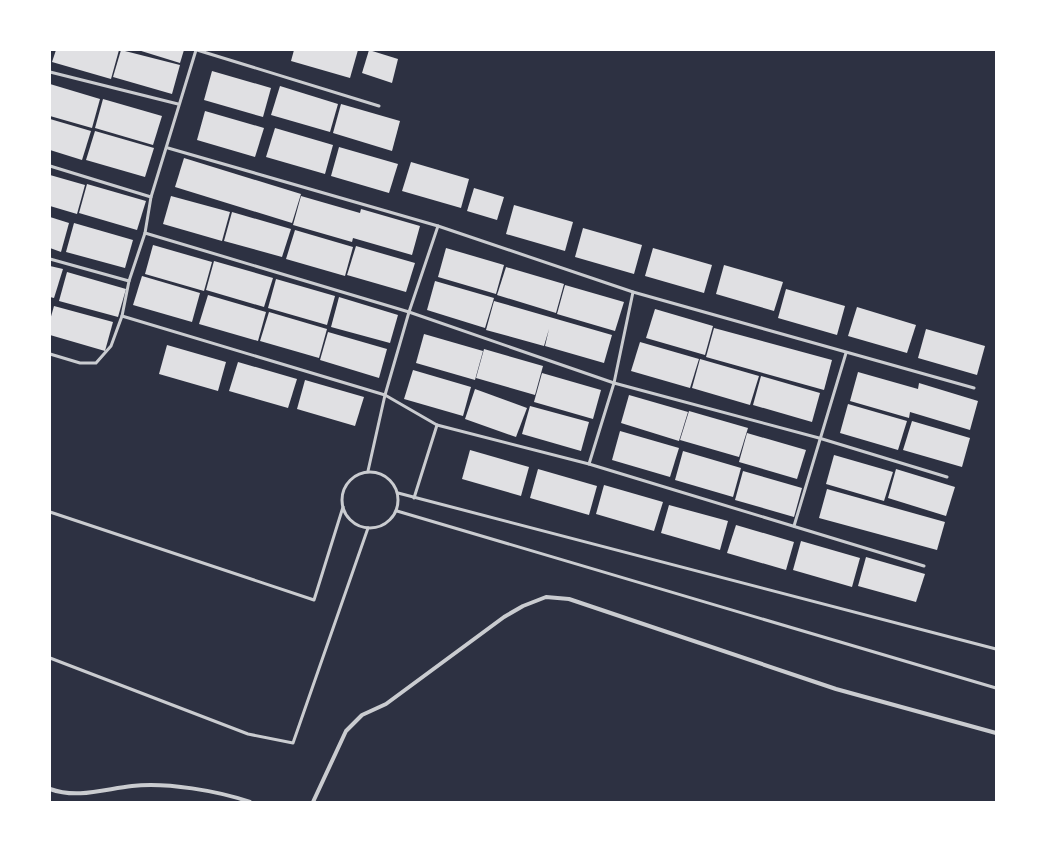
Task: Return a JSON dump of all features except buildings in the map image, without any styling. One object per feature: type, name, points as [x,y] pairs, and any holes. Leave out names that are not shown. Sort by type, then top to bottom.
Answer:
[{"type":"street","points":[[313,802],[346,731],[362,715],[386,704],[504,618],[523,606],[546,597],[569,599],[836,689],[996,733]]},
{"type":"street","points":[[50,789],[60,793],[93,793],[133,786],[169,786],[232,796],[250,802]]},
{"type":"lane","points":[[50,354],[80,362],[96,363],[111,346],[122,316],[129,281],[145,233],[152,197],[168,148],[178,104],[196,50],[379,106]]},
{"type":"lane","points":[[50,72],[178,104]]},
{"type":"lane","points":[[168,148],[438,226],[633,292],[974,388]]},
{"type":"lane","points":[[50,166],[152,197]]},
{"type":"lane","points":[[368,472],[385,395],[409,312],[438,226]]},
{"type":"lane","points":[[145,233],[409,312],[614,383],[819,438],[947,477]]},
{"type":"lane","points":[[50,259],[129,281]]},
{"type":"lane","points":[[589,464],[614,383],[633,292]]},
{"type":"lane","points":[[122,316],[385,395],[437,425],[589,464],[924,566]]},
{"type":"lane","points":[[794,526],[819,438],[846,353]]},
{"type":"lane","points":[[414,498],[437,425]]},
{"type":"lane","points":[[50,512],[314,600],[343,507],[343,490],[353,477],[368,472],[387,477],[398,493],[397,511],[385,524],[368,528],[352,522],[343,507]]},
{"type":"lane","points":[[398,493],[996,650]]},
{"type":"lane","points":[[397,511],[996,688]]},
{"type":"lane","points":[[50,658],[248,734],[293,744],[368,528]]}]
